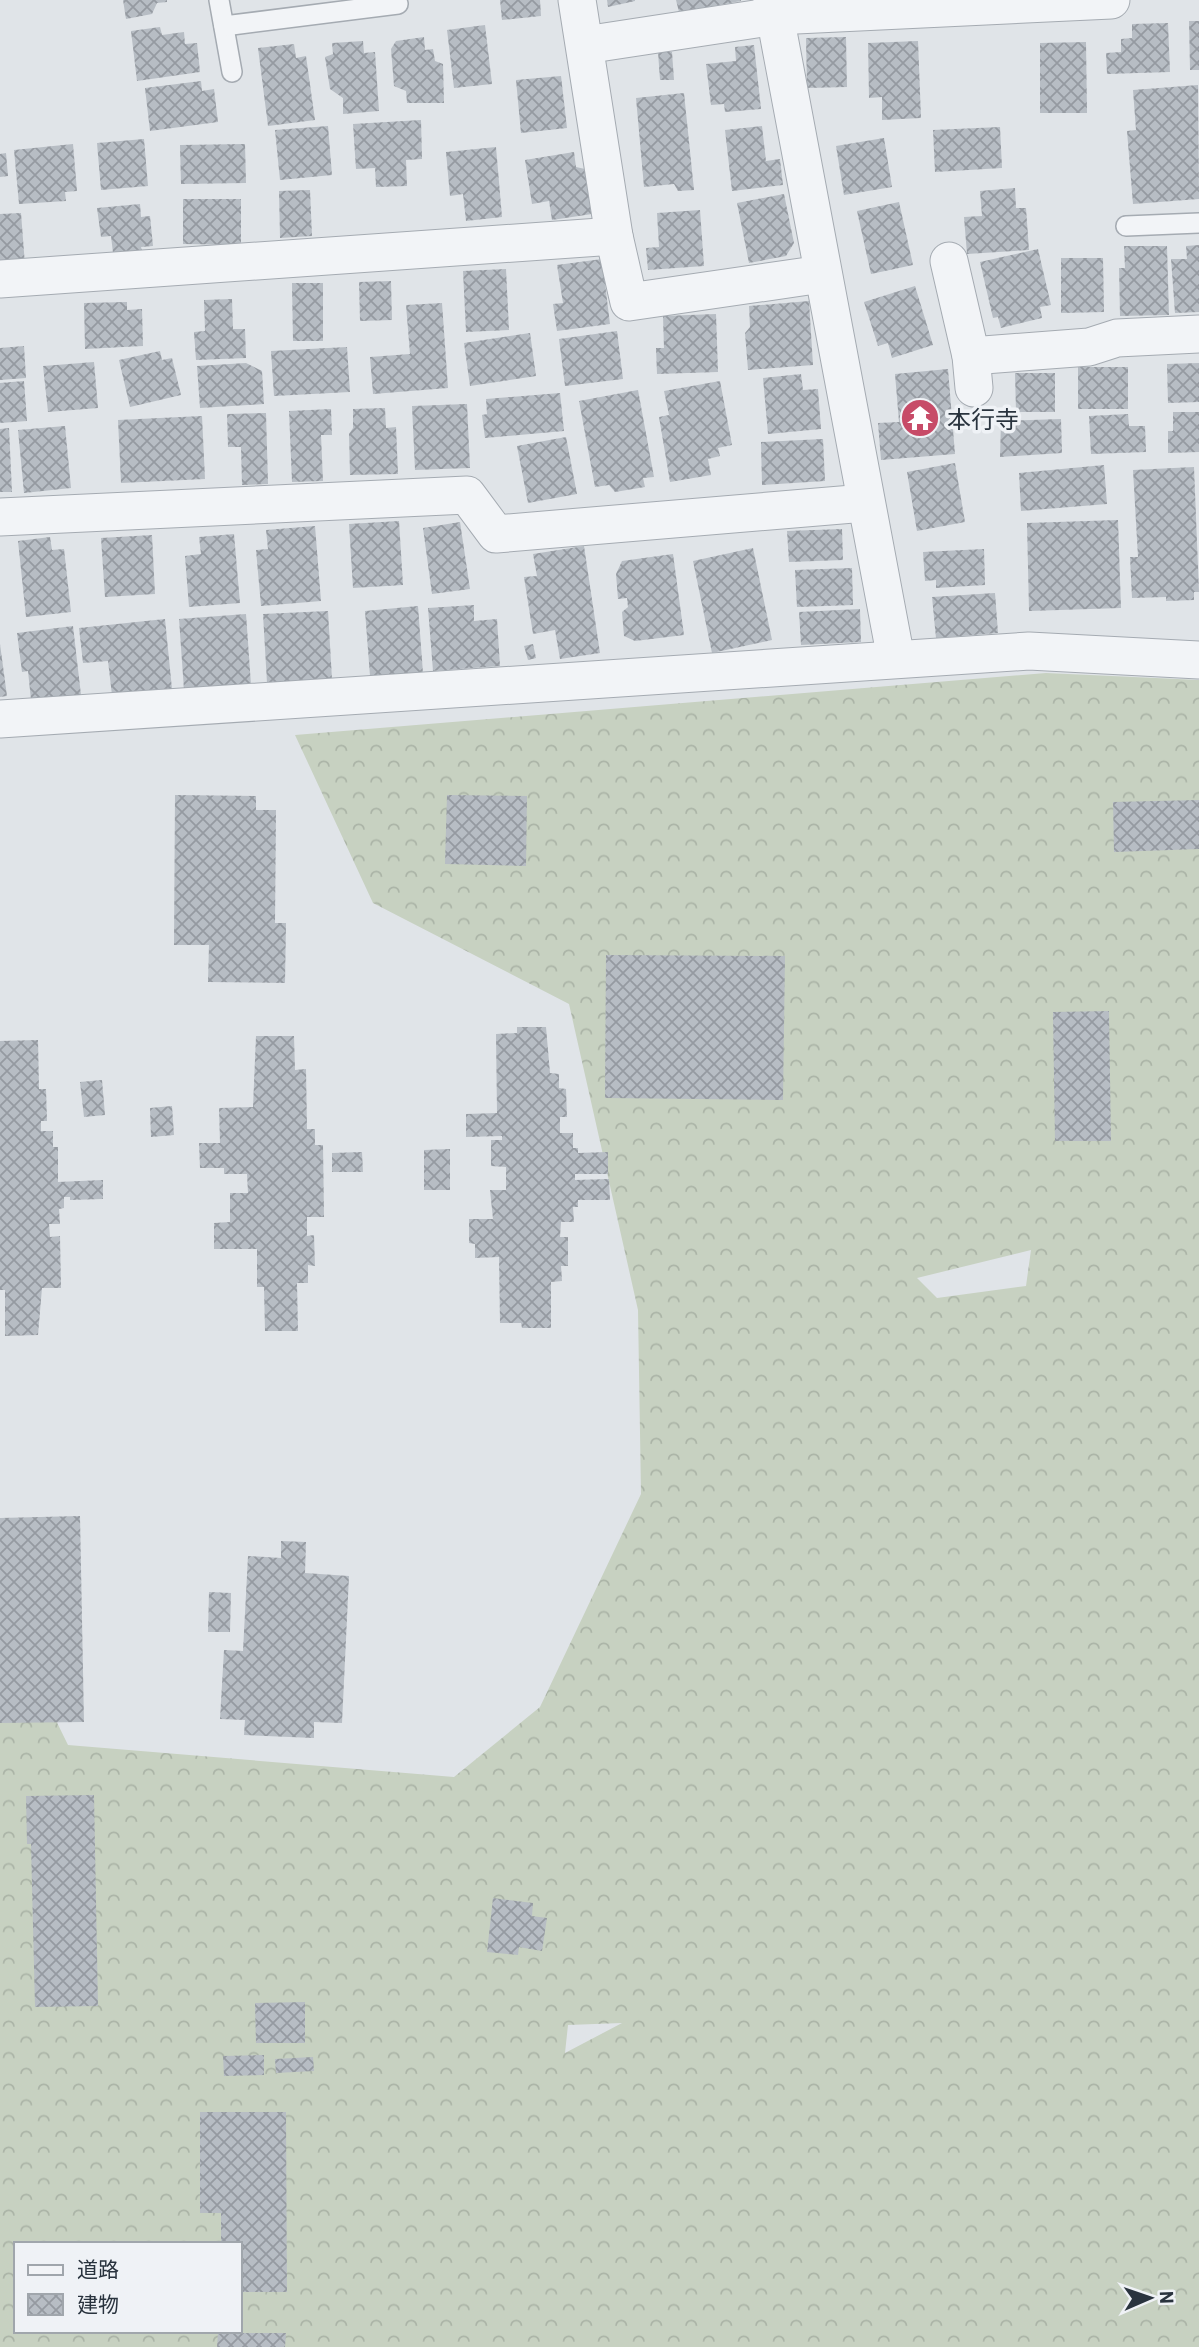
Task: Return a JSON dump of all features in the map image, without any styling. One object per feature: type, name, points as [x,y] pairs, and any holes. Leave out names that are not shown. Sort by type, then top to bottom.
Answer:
[{"type":"street","points":[[577,0],[614,236],[629,302],[822,274]]},
{"type":"street","points":[[585,45],[774,8],[1111,0]]},
{"type":"street","points":[[774,8],[895,659]]},
{"type":"street","points":[[0,279],[614,236]]},
{"type":"street","points":[[949,261],[972,372],[1088,347],[1117,338],[1199,334]]},
{"type":"street","points":[[0,517],[467,495],[496,534],[865,503]]},
{"type":"street","points":[[0,719],[1029,651],[1199,660]]},
{"type":"lane","points":[[219,0],[232,72]]},
{"type":"lane","points":[[223,26],[398,4]]},
{"type":"lane","points":[[1126,226],[1199,223]]},
{"type":"green space","points":[[1046,673],[1199,680],[1199,2347],[0,2347],[0,1597],[15,1637],[68,1745],[454,1777],[540,1707],[641,1494],[638,1310],[569,1004],[373,903],[295,735]],"holes":[[[1031,1250],[1026,1286],[937,1298],[917,1278]],[[622,2023],[565,2053],[568,2025]]]},
{"type":"building","points":[[123,0],[167,2],[157,3],[152,14],[126,19]]},
{"type":"building","points":[[500,0],[540,0],[541,16],[502,20]]},
{"type":"building","points":[[607,0],[635,0],[635,1],[608,7]]},
{"type":"building","points":[[676,0],[741,0],[741,1],[679,12]]},
{"type":"building","points":[[1189,21],[1199,21],[1199,70],[1190,70]]},
{"type":"building","points":[[1168,23],[1170,72],[1107,74],[1106,53],[1121,52],[1121,39],[1132,38],[1132,24]]},
{"type":"building","points":[[485,25],[492,84],[454,88],[447,30]]},
{"type":"building","points":[[160,27],[162,35],[184,32],[185,44],[197,43],[200,72],[137,81],[131,31]]},
{"type":"building","points":[[424,37],[425,50],[433,49],[435,61],[443,64],[444,103],[407,103],[406,91],[394,86],[391,49],[396,41]]},
{"type":"building","points":[[846,37],[847,87],[807,88],[806,38]]},
{"type":"building","points":[[363,41],[364,53],[375,52],[379,111],[343,114],[343,98],[330,89],[325,57],[333,54],[332,43]]},
{"type":"building","points":[[918,41],[921,118],[882,120],[882,97],[869,98],[868,43]]},
{"type":"building","points":[[1086,42],[1087,113],[1040,113],[1040,43]]},
{"type":"building","points":[[294,44],[296,58],[306,56],[315,120],[268,126],[258,48]]},
{"type":"building","points":[[754,45],[761,109],[725,112],[724,104],[711,105],[706,64],[736,61],[735,47]]},
{"type":"building","points":[[658,52],[672,52],[674,80],[660,80]]},
{"type":"building","points":[[561,76],[567,128],[521,133],[516,80]]},
{"type":"building","points":[[201,81],[202,91],[214,89],[218,122],[150,131],[145,88]]},
{"type":"building","points":[[1198,85],[1199,199],[1133,204],[1127,131],[1136,130],[1133,90]]},
{"type":"building","points":[[684,93],[694,190],[678,191],[674,184],[644,187],[636,98]]},
{"type":"building","points":[[421,120],[422,159],[406,160],[407,186],[376,187],[375,168],[356,169],[353,124]]},
{"type":"building","points":[[328,126],[332,175],[280,180],[275,130]]},
{"type":"building","points":[[762,126],[766,161],[780,159],[783,185],[732,191],[725,130]]},
{"type":"building","points":[[1000,127],[1002,168],[935,172],[933,130]]},
{"type":"building","points":[[884,138],[892,187],[844,195],[836,146]]},
{"type":"building","points":[[144,139],[148,186],[101,190],[97,143]]},
{"type":"building","points":[[73,144],[77,191],[65,192],[66,201],[19,204],[14,150]]},
{"type":"building","points":[[245,144],[246,183],[181,184],[180,145]]},
{"type":"building","points":[[496,147],[502,217],[466,221],[463,194],[450,196],[446,152]]},
{"type":"building","points":[[574,152],[576,167],[585,169],[592,214],[552,220],[549,201],[532,204],[525,160]]},
{"type":"building","points":[[6,153],[8,176],[0,177],[0,154]]},
{"type":"building","points":[[1015,188],[1016,208],[1026,208],[1029,250],[967,254],[964,217],[982,216],[980,191]]},
{"type":"building","points":[[310,190],[312,236],[280,238],[279,191]]},
{"type":"building","points":[[784,194],[794,243],[786,256],[749,263],[737,203]]},
{"type":"building","points":[[183,199],[241,199],[241,245],[183,244]]},
{"type":"building","points":[[899,202],[913,265],[871,274],[857,211]]},
{"type":"building","points":[[140,204],[141,217],[150,216],[153,246],[141,247],[143,254],[113,253],[111,236],[101,237],[97,208]]},
{"type":"building","points":[[700,210],[704,266],[648,270],[646,248],[659,247],[657,213]]},
{"type":"building","points":[[21,213],[25,265],[0,267],[0,214]]},
{"type":"building","points":[[1199,245],[1199,312],[1175,313],[1171,259],[1187,259],[1186,246]]},
{"type":"building","points":[[1124,246],[1167,246],[1169,315],[1120,316],[1119,268],[1125,268]]},
{"type":"building","points":[[1038,249],[1051,305],[1040,307],[1042,318],[1001,328],[998,317],[993,318],[980,262]]},
{"type":"building","points":[[1061,258],[1103,258],[1104,312],[1061,313]]},
{"type":"building","points":[[602,259],[610,324],[557,331],[553,304],[563,303],[557,265]]},
{"type":"building","points":[[506,269],[509,330],[466,332],[463,271]]},
{"type":"building","points":[[391,281],[392,320],[360,321],[359,282]]},
{"type":"building","points":[[292,283],[323,283],[323,341],[293,341]]},
{"type":"building","points":[[915,286],[933,345],[892,358],[888,343],[878,346],[864,302]]},
{"type":"building","points":[[232,299],[233,329],[245,329],[246,358],[196,360],[194,332],[205,331],[204,300]]},
{"type":"building","points":[[809,301],[813,365],[748,370],[745,333],[750,327],[749,306]]},
{"type":"building","points":[[127,302],[127,310],[142,309],[143,346],[85,349],[84,303]]},
{"type":"building","points":[[442,303],[448,388],[373,394],[370,357],[410,354],[406,305]]},
{"type":"building","points":[[716,314],[718,372],[657,374],[656,348],[664,348],[663,316]]},
{"type":"building","points":[[617,331],[623,379],[565,386],[559,339]]},
{"type":"building","points":[[530,333],[536,376],[470,386],[464,343]]},
{"type":"building","points":[[24,346],[26,378],[0,380],[0,348]]},
{"type":"building","points":[[347,347],[350,392],[274,396],[271,351]]},
{"type":"building","points":[[160,351],[162,360],[172,358],[181,395],[130,407],[119,360]]},
{"type":"building","points":[[94,362],[98,408],[48,412],[43,366]]},
{"type":"building","points":[[246,363],[262,371],[264,404],[200,408],[197,366]]},
{"type":"building","points":[[1199,363],[1199,402],[1168,403],[1167,364]]},
{"type":"building","points":[[1078,367],[1128,367],[1128,409],[1078,409]]},
{"type":"building","points":[[948,369],[955,454],[881,460],[878,423],[899,422],[895,374]]},
{"type":"building","points":[[1015,373],[1055,373],[1055,412],[1016,412]]},
{"type":"building","points":[[801,374],[803,390],[818,389],[821,429],[768,434],[763,378]]},
{"type":"building","points":[[24,381],[27,421],[0,423],[0,383]]},
{"type":"building","points":[[720,381],[732,445],[718,448],[720,456],[708,459],[711,475],[670,482],[659,417],[669,415],[664,391]]},
{"type":"building","points":[[638,390],[654,477],[643,478],[645,487],[615,492],[609,485],[595,487],[579,401]]},
{"type":"building","points":[[560,393],[564,431],[485,438],[482,415],[487,414],[486,399]]},
{"type":"building","points":[[467,404],[470,468],[415,470],[412,406]]},
{"type":"building","points":[[385,408],[386,428],[396,427],[398,474],[350,475],[349,434],[353,428],[353,409]]},
{"type":"building","points":[[331,409],[332,435],[321,435],[323,481],[292,482],[289,411]]},
{"type":"building","points":[[1173,412],[1199,412],[1199,452],[1168,453],[1168,431],[1173,431]]},
{"type":"building","points":[[266,413],[268,484],[242,485],[241,447],[228,447],[227,414]]},
{"type":"building","points":[[1128,414],[1129,426],[1145,426],[1146,452],[1091,454],[1089,416]]},
{"type":"building","points":[[202,416],[205,479],[121,483],[118,420]]},
{"type":"building","points":[[1061,419],[1062,453],[1000,457],[1001,421]]},
{"type":"building","points":[[65,426],[71,488],[24,493],[18,430]]},
{"type":"building","points":[[9,428],[12,492],[0,492],[0,429]]},
{"type":"building","points":[[566,437],[577,494],[528,503],[517,446]]},
{"type":"building","points":[[823,439],[825,481],[762,485],[761,442]]},
{"type":"building","points":[[955,463],[965,522],[917,531],[907,472]]},
{"type":"building","points":[[1104,465],[1107,504],[1021,511],[1019,473]]},
{"type":"building","points":[[1194,467],[1199,592],[1194,592],[1194,600],[1132,598],[1130,557],[1138,557],[1133,470]]},
{"type":"building","points":[[1118,520],[1121,608],[1029,611],[1027,523]]},
{"type":"building","points":[[399,521],[403,585],[353,588],[349,524]]},
{"type":"building","points":[[460,522],[470,589],[432,594],[423,528]]},
{"type":"building","points":[[315,526],[321,601],[261,606],[256,550],[268,549],[266,530]]},
{"type":"building","points":[[842,529],[843,560],[789,562],[787,531]]},
{"type":"building","points":[[234,534],[240,603],[189,607],[185,556],[201,554],[199,537]]},
{"type":"building","points":[[152,535],[155,594],[105,597],[101,538]]},
{"type":"building","points":[[50,537],[52,550],[64,549],[71,612],[26,617],[18,541]]},
{"type":"building","points":[[584,546],[600,653],[560,659],[555,630],[533,634],[524,577],[537,576],[533,554]]},
{"type":"building","points":[[753,548],[772,640],[712,653],[693,561]]},
{"type":"building","points":[[984,549],[985,585],[936,588],[936,580],[925,581],[923,552]]},
{"type":"building","points":[[673,554],[684,635],[635,641],[624,636],[622,612],[628,607],[627,598],[618,599],[616,574],[622,561]]},
{"type":"building","points":[[852,568],[853,605],[797,607],[795,570]]},
{"type":"building","points":[[995,593],[998,633],[936,638],[932,597]]},
{"type":"building","points":[[474,605],[474,621],[497,619],[500,666],[433,671],[428,608]]},
{"type":"building","points":[[418,606],[423,673],[370,676],[365,611]]},
{"type":"building","points":[[860,609],[861,642],[801,645],[799,612]]},
{"type":"building","points":[[328,611],[332,679],[267,683],[263,614]]},
{"type":"building","points":[[246,614],[251,685],[184,690],[179,619]]},
{"type":"building","points":[[165,619],[172,689],[112,695],[108,661],[83,663],[79,628]]},
{"type":"building","points":[[73,626],[81,695],[31,700],[28,671],[22,672],[17,633]]},
{"type":"building","points":[[0,644],[7,696],[0,697]]},
{"type":"building","points":[[533,644],[536,658],[528,660],[524,646]]},
{"type":"building","points":[[175,795],[256,796],[256,810],[276,810],[275,923],[286,923],[285,983],[208,982],[209,945],[174,945]]},
{"type":"building","points":[[447,795],[527,796],[526,866],[445,864]]},
{"type":"building","points":[[1199,800],[1199,849],[1114,852],[1113,802]]},
{"type":"building","points":[[606,955],[785,956],[783,1100],[605,1098]]},
{"type":"building","points":[[1109,1011],[1111,1141],[1055,1141],[1053,1012]]},
{"type":"building","points":[[517,1027],[546,1027],[550,1073],[559,1074],[559,1088],[566,1089],[567,1117],[560,1117],[560,1133],[573,1133],[573,1148],[578,1148],[578,1153],[608,1152],[608,1174],[575,1174],[575,1180],[609,1179],[610,1200],[578,1200],[578,1207],[573,1207],[574,1222],[561,1222],[560,1237],[568,1237],[568,1266],[561,1266],[562,1281],[551,1282],[551,1328],[522,1328],[521,1323],[500,1323],[499,1257],[475,1258],[475,1244],[469,1243],[469,1219],[493,1219],[490,1190],[506,1190],[506,1167],[491,1166],[491,1140],[502,1140],[502,1136],[466,1137],[466,1114],[497,1113],[496,1034],[517,1033]]},
{"type":"building","points":[[256,1036],[294,1036],[295,1070],[306,1069],[307,1129],[315,1129],[315,1145],[323,1145],[324,1217],[307,1217],[307,1236],[314,1235],[315,1266],[308,1265],[308,1283],[297,1283],[298,1331],[265,1331],[264,1287],[257,1287],[257,1249],[214,1249],[214,1223],[230,1222],[230,1193],[248,1193],[247,1174],[224,1174],[224,1168],[200,1168],[199,1143],[220,1143],[219,1108],[253,1107]]},
{"type":"building","points":[[38,1040],[39,1089],[46,1089],[47,1121],[41,1121],[41,1131],[53,1131],[53,1147],[58,1147],[58,1182],[103,1180],[103,1199],[70,1200],[70,1197],[64,1197],[64,1208],[59,1209],[60,1224],[49,1224],[50,1237],[60,1236],[61,1288],[42,1288],[38,1335],[5,1336],[5,1290],[0,1290],[0,1041]]},
{"type":"building","points":[[102,1080],[105,1115],[84,1117],[80,1082]]},
{"type":"building","points":[[172,1106],[174,1135],[151,1137],[150,1108]]},
{"type":"building","points":[[450,1149],[450,1190],[424,1190],[424,1150]]},
{"type":"building","points":[[362,1152],[363,1172],[332,1172],[332,1153]]},
{"type":"building","points":[[80,1516],[84,1722],[0,1723],[0,1518]]},
{"type":"building","points":[[281,1541],[306,1542],[305,1573],[349,1576],[342,1723],[314,1722],[314,1738],[244,1735],[245,1720],[220,1719],[224,1650],[243,1651],[248,1556],[281,1558]]},
{"type":"building","points":[[209,1592],[231,1593],[230,1632],[208,1632]]},
{"type":"building","points":[[94,1795],[98,2006],[35,2007],[31,1844],[27,1844],[26,1796]]},
{"type":"building","points":[[493,1898],[533,1903],[532,1916],[547,1918],[542,1951],[519,1947],[518,1955],[487,1952]]},
{"type":"building","points":[[305,2002],[305,2043],[256,2043],[255,2003]]},
{"type":"building","points":[[264,2055],[264,2075],[224,2076],[223,2056]]},
{"type":"building","points":[[313,2057],[314,2071],[276,2073],[275,2059]]},
{"type":"building","points":[[200,2112],[286,2112],[287,2292],[242,2292],[242,2242],[221,2242],[221,2213],[200,2213]]},
{"type":"building","points":[[218,2333],[286,2333],[285,2347],[217,2347]]},
{"type":"place","name":"本行寺","points":[[920,418]]}]
